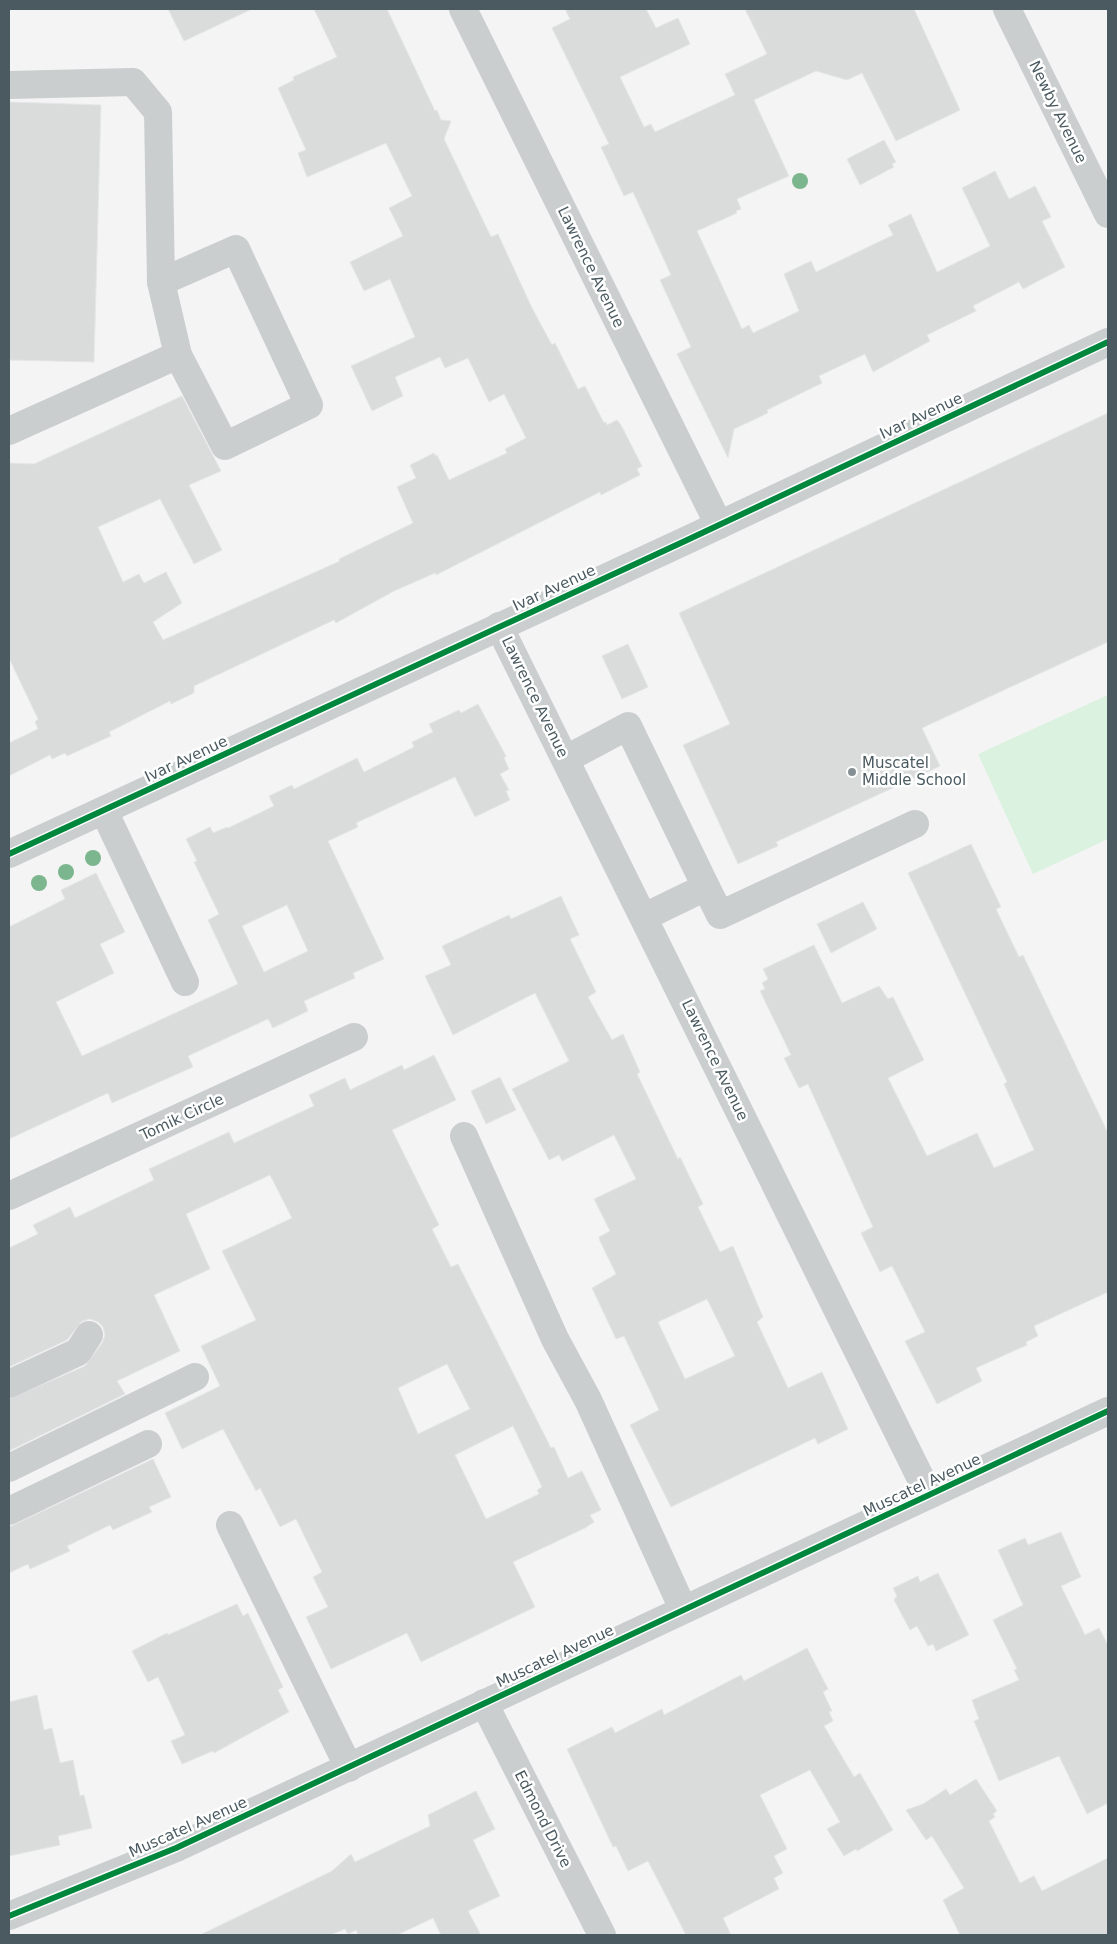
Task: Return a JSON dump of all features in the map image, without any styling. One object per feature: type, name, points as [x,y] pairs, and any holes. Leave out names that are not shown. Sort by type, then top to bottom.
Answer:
[{"type":"street","name":"Lawrence Avenue","points":[[462,9],[719,525]]},
{"type":"street","name":"Newby Avenue","points":[[1007,9],[1108,214]]},
{"type":"street","points":[[9,85],[133,82],[158,112],[161,282],[178,355],[225,446],[309,405],[236,249],[161,282]]},
{"type":"street","name":"Ivar Avenue","points":[[9,854],[719,525],[1108,342]]},
{"type":"street","points":[[9,431],[178,355]]},
{"type":"street","name":"Lawrence Avenue","points":[[499,626],[929,1494]]},
{"type":"street","points":[[566,759],[628,726],[720,915],[915,824]]},
{"type":"street","points":[[104,811],[185,982]]},
{"type":"street","points":[[644,917],[706,887]]},
{"type":"street","name":"Tomik Circle","points":[[9,1196],[354,1038]]},
{"type":"street","points":[[464,1136],[555,1339],[588,1400],[683,1609]]},
{"type":"street","points":[[9,1384],[78,1352],[89,1335]]},
{"type":"street","points":[[9,1468],[196,1377]]},
{"type":"street","name":"Muscatel Avenue","points":[[9,1916],[176,1848],[683,1609],[1108,1412]]},
{"type":"street","points":[[9,1510],[148,1444]]},
{"type":"street","points":[[230,1525],[349,1768]]},
{"type":"street","name":"Edmond Drive","points":[[484,1703],[602,1935]]},
{"type":"green space","points":[[1108,695],[1108,839],[1033,874],[978,754]]},
{"type":"building","points":[[168,9],[252,9],[184,41]]},
{"type":"building","points":[[314,9],[387,9],[435,111],[437,110],[441,120],[451,121],[444,139],[491,237],[498,234],[532,308],[552,345],[555,343],[578,389],[585,386],[604,423],[606,422],[607,425],[617,420],[621,425],[642,466],[637,469],[640,475],[601,495],[600,492],[436,575],[435,573],[394,591],[336,623],[334,620],[194,686],[194,693],[171,704],[170,701],[109,732],[111,736],[67,756],[65,753],[52,759],[50,755],[9,776],[9,743],[38,729],[35,722],[38,719],[9,658],[9,463],[34,464],[182,396],[221,471],[189,485],[222,550],[194,564],[160,499],[98,527],[123,582],[139,574],[144,583],[166,572],[182,603],[153,622],[163,640],[340,561],[339,559],[413,523],[397,487],[416,478],[410,465],[434,453],[435,456],[437,455],[449,480],[507,453],[505,449],[526,438],[504,394],[489,402],[468,358],[445,368],[440,357],[395,377],[403,396],[372,411],[351,366],[415,337],[390,279],[364,291],[350,262],[403,236],[389,208],[412,196],[386,143],[307,177],[298,153],[306,150],[278,88],[294,80],[293,77],[337,57]]},
{"type":"building","points":[[565,9],[646,9],[656,28],[678,18],[690,44],[620,77],[644,127],[651,124],[655,132],[735,95],[725,74],[767,54],[745,9],[914,9],[960,110],[896,141],[862,73],[847,80],[816,71],[754,100],[789,176],[737,199],[741,209],[736,211],[737,213],[697,231],[742,329],[749,325],[753,333],[799,311],[784,274],[811,261],[816,272],[893,235],[888,225],[911,214],[937,272],[990,246],[962,188],[995,171],[1009,199],[1035,186],[1051,217],[1042,221],[1065,267],[1023,289],[1019,282],[973,306],[976,311],[927,335],[930,341],[873,372],[865,354],[819,376],[822,383],[767,410],[768,413],[734,429],[728,458],[677,354],[691,347],[660,280],[671,275],[633,192],[624,196],[601,147],[609,144],[552,28],[570,19]]},
{"type":"building","points":[[9,102],[101,105],[94,362],[9,360]]},
{"type":"building","points":[[884,140],[896,162],[892,164],[894,167],[860,185],[847,159]]},
{"type":"building","points":[[1108,413],[1108,642],[922,728],[940,766],[776,842],[778,846],[738,864],[683,745],[730,724],[679,613]]},
{"type":"building","points":[[628,644],[648,687],[622,699],[602,656]]},
{"type":"building","points":[[478,704],[506,756],[504,758],[509,769],[500,774],[509,790],[506,791],[510,800],[475,817],[455,777],[356,823],[358,827],[328,841],[384,959],[353,973],[355,978],[304,1001],[308,1011],[273,1028],[268,1019],[188,1056],[193,1067],[112,1103],[108,1093],[9,1139],[9,927],[65,899],[61,890],[96,873],[125,932],[100,944],[114,973],[56,1002],[82,1056],[238,984],[208,920],[219,914],[194,862],[197,861],[186,839],[210,827],[213,833],[228,828],[274,806],[269,796],[292,785],[294,789],[357,758],[364,772],[414,747],[412,742],[433,732],[429,724],[459,710],[461,713]],"holes":[[[287,905],[308,951],[264,972],[242,926]]]},
{"type":"building","points":[[971,844],[1001,907],[996,909],[1019,957],[1023,955],[1108,1133],[1108,1292],[1034,1326],[1038,1336],[1026,1342],[1027,1345],[976,1368],[982,1381],[937,1404],[905,1341],[925,1332],[892,1266],[880,1272],[861,1233],[873,1227],[808,1084],[799,1088],[784,1058],[791,1055],[760,991],[765,989],[762,983],[768,979],[763,969],[814,945],[842,1003],[879,986],[888,999],[893,997],[924,1060],[888,1078],[927,1156],[977,1133],[994,1168],[1034,1150],[1004,1084],[1007,1082],[908,873]]},
{"type":"building","points":[[561,896],[579,935],[570,939],[596,992],[588,997],[612,1040],[623,1034],[640,1072],[637,1074],[678,1159],[680,1157],[703,1204],[698,1207],[720,1252],[733,1246],[763,1317],[757,1322],[788,1388],[822,1372],[848,1429],[818,1444],[815,1438],[671,1507],[630,1425],[659,1410],[624,1336],[616,1339],[592,1288],[616,1274],[599,1237],[610,1231],[594,1199],[636,1179],[614,1135],[562,1161],[559,1155],[549,1160],[512,1089],[569,1061],[535,993],[453,1035],[425,976],[451,965],[442,946],[509,915],[511,919]],"holes":[[[707,1299],[735,1356],[685,1379],[658,1322]]]},
{"type":"building","points":[[863,902],[877,929],[831,953],[817,924]]},
{"type":"building","points":[[434,1055],[456,1100],[392,1130],[439,1225],[432,1229],[451,1267],[458,1264],[551,1448],[554,1447],[568,1478],[582,1471],[601,1510],[590,1515],[594,1522],[585,1528],[513,1562],[535,1607],[421,1662],[407,1633],[331,1669],[306,1617],[328,1607],[313,1577],[322,1572],[296,1519],[280,1527],[260,1488],[256,1491],[223,1429],[182,1449],[165,1413],[220,1386],[201,1346],[256,1320],[222,1251],[292,1218],[270,1175],[186,1214],[210,1269],[154,1295],[180,1351],[117,1381],[125,1394],[9,1451],[9,1399],[85,1366],[102,1343],[105,1335],[103,1327],[98,1322],[90,1319],[82,1321],[67,1340],[9,1367],[9,1248],[38,1234],[33,1225],[70,1207],[75,1218],[154,1180],[149,1169],[229,1132],[234,1143],[314,1106],[309,1095],[345,1078],[350,1090],[402,1065],[404,1070]],"holes":[[[447,1364],[470,1409],[418,1434],[398,1388]],[[513,1426],[542,1487],[537,1490],[539,1494],[486,1519],[455,1455]]]},
{"type":"building","points":[[500,1077],[516,1110],[486,1124],[471,1091]]},
{"type":"building","points":[[153,1459],[171,1497],[149,1507],[152,1512],[113,1530],[110,1525],[67,1546],[70,1551],[30,1569],[28,1564],[9,1573],[9,1527]]},
{"type":"building","points":[[1061,1532],[1081,1577],[1061,1586],[1085,1635],[1099,1628],[1108,1645],[1108,1803],[1087,1814],[1059,1756],[999,1781],[974,1721],[979,1719],[972,1700],[1019,1680],[1014,1670],[1017,1669],[993,1620],[1023,1605],[998,1550],[1025,1538],[1028,1545]]},
{"type":"building","points":[[938,1573],[969,1635],[936,1651],[933,1644],[928,1646],[917,1626],[910,1630],[894,1600],[897,1596],[893,1588],[918,1576],[920,1582]]},
{"type":"building","points":[[237,1604],[243,1616],[248,1613],[283,1687],[278,1690],[289,1712],[214,1753],[213,1751],[182,1764],[171,1741],[185,1735],[158,1677],[148,1682],[132,1651],[167,1633],[168,1635]]},
{"type":"building","points":[[807,1648],[828,1689],[823,1692],[832,1711],[829,1712],[833,1721],[824,1726],[854,1777],[860,1773],[893,1830],[857,1851],[856,1849],[844,1856],[827,1829],[840,1822],[810,1770],[760,1795],[787,1849],[774,1856],[783,1873],[774,1878],[779,1889],[723,1918],[731,1935],[686,1935],[648,1861],[628,1871],[616,1846],[613,1847],[567,1749],[612,1727],[615,1733],[662,1709],[664,1715],[741,1675],[744,1681]]},
{"type":"building","points":[[37,1695],[44,1730],[52,1728],[60,1763],[73,1760],[80,1796],[84,1795],[92,1828],[58,1836],[60,1845],[9,1856],[9,1702]]},
{"type":"building","points":[[976,1779],[997,1811],[993,1814],[995,1817],[989,1821],[1020,1883],[1034,1876],[1042,1891],[1108,1858],[1108,1935],[960,1935],[943,1900],[964,1888],[932,1836],[926,1840],[906,1810],[923,1804],[946,1789],[950,1795]]},
{"type":"building","points":[[476,1791],[495,1829],[473,1840],[500,1896],[468,1911],[481,1935],[441,1935],[433,1918],[397,1935],[358,1935],[356,1930],[348,1934],[345,1929],[330,1935],[200,1935],[332,1871],[351,1854],[355,1862],[430,1826],[428,1815]]},
{"type":"cycle path","points":[[9,854],[685,541],[1108,342]]},
{"type":"cycle path","points":[[9,1916],[176,1848],[1108,1411]]},
{"type":"place","name":"Muscatel Middle School","points":[[852,772]]}]
